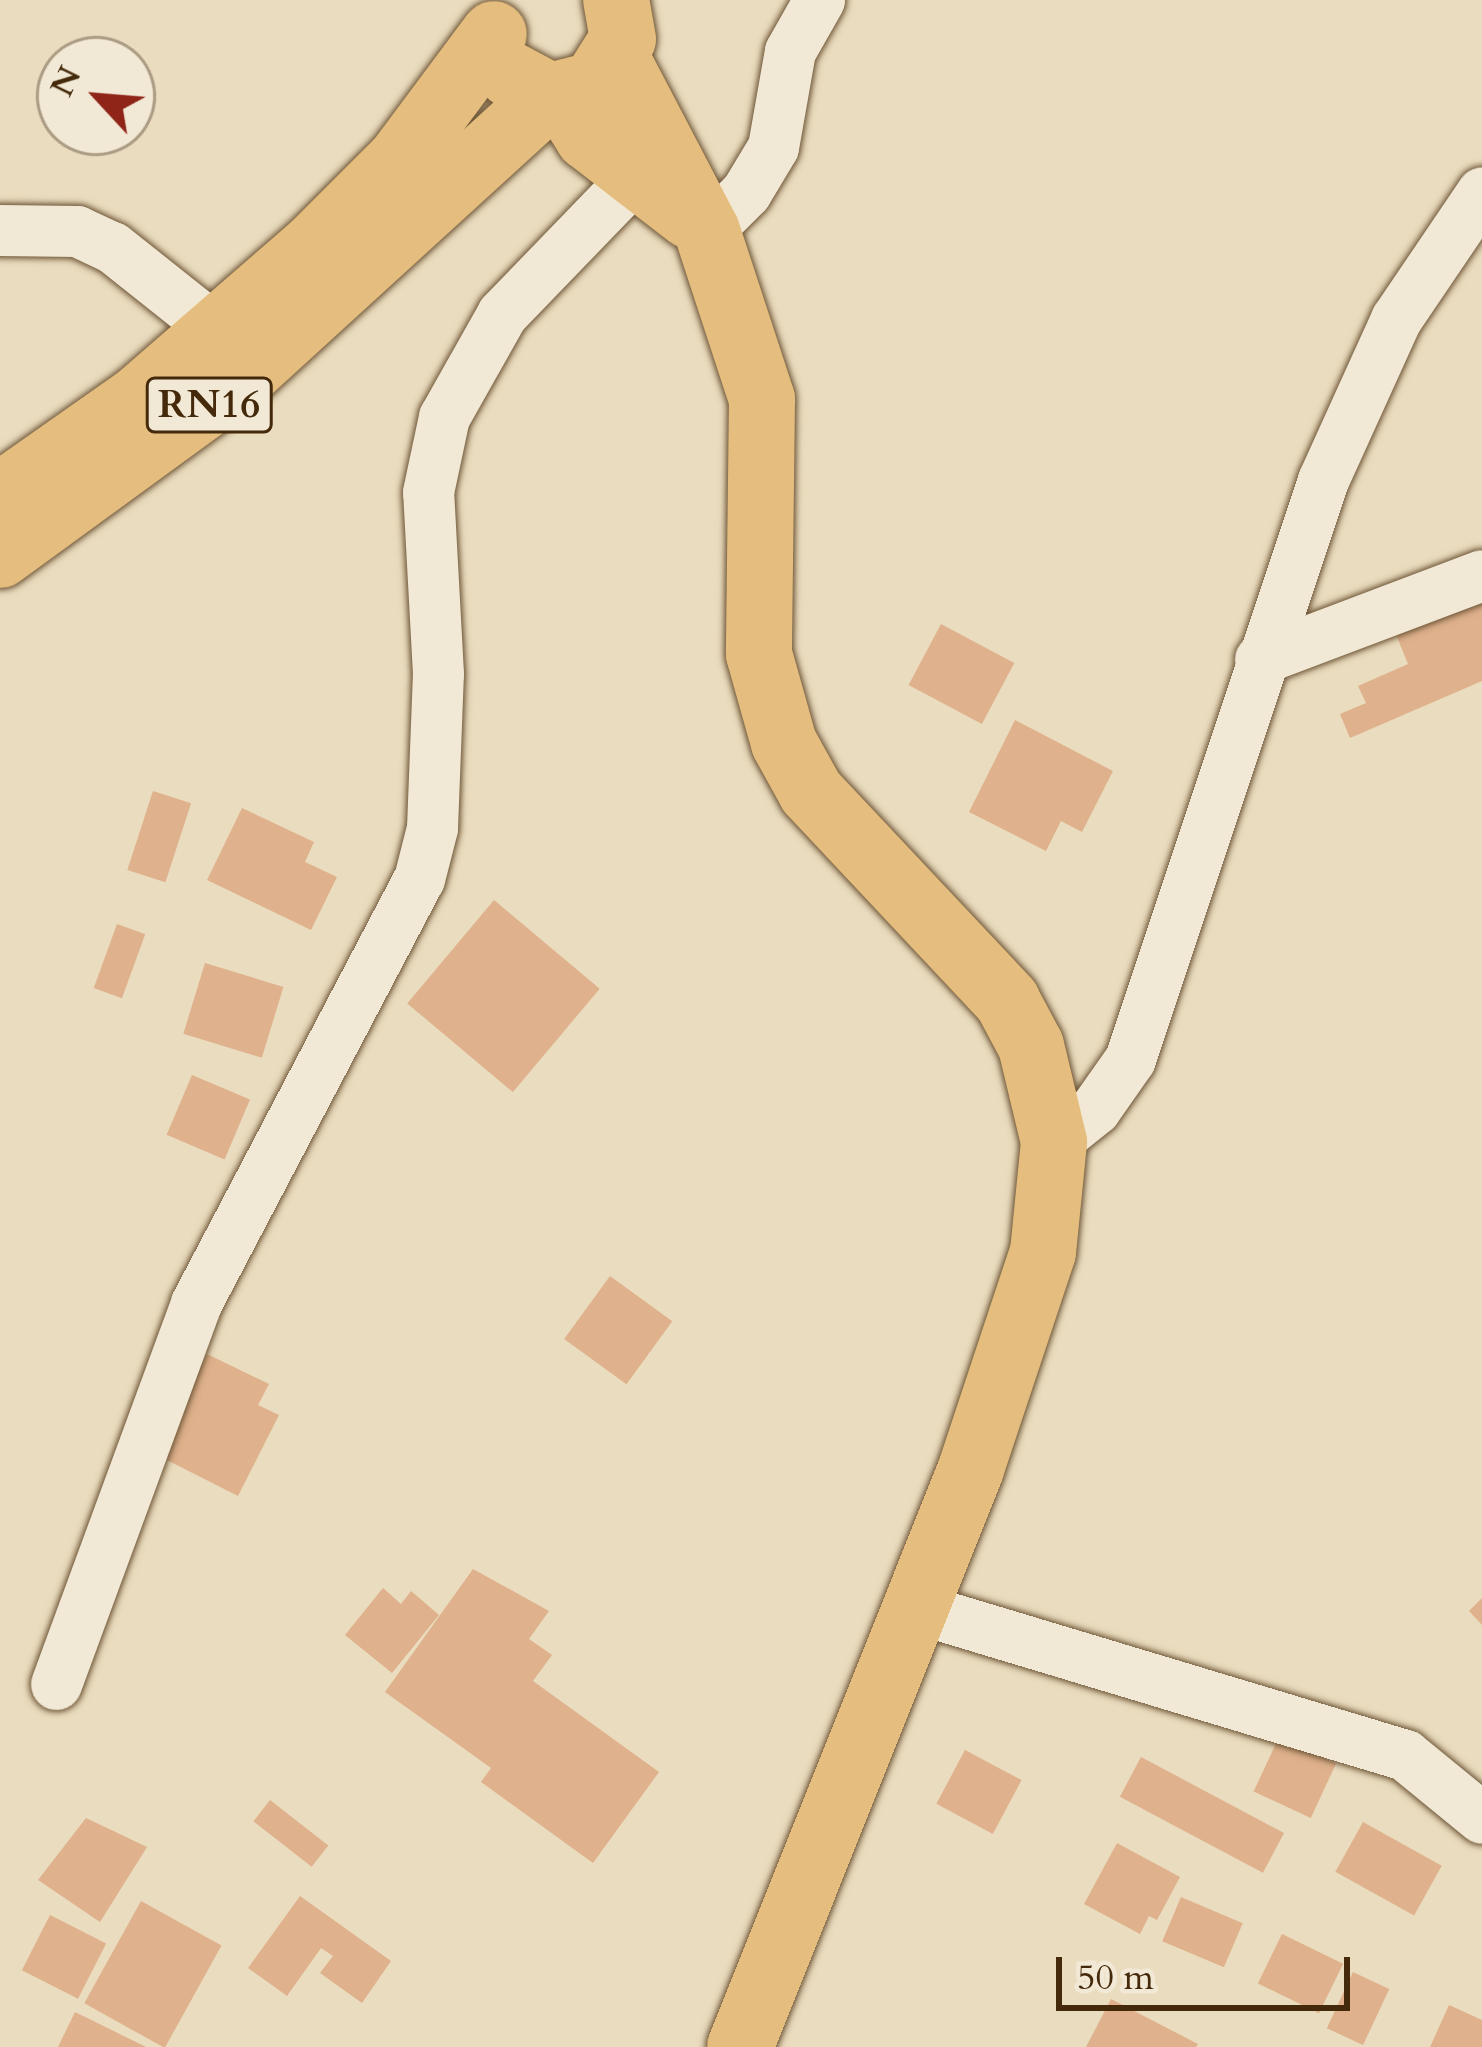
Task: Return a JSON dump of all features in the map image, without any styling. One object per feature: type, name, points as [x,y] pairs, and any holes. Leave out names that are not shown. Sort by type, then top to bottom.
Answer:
[{"type":"main road","name":"RN16","points":[[492,13],[515,80],[556,96]]},
{"type":"main road","name":"RN16","points":[[0,496],[219,332],[400,160],[492,13]]},
{"type":"main road","points":[[622,20],[707,230],[762,399],[759,654],[769,702],[811,793],[1007,1001],[1031,1046],[1054,1142],[1043,1252],[917,1608],[740,2047]]},
{"type":"main road","name":"RN16","points":[[0,555],[233,386],[556,96],[595,85],[622,20]]},
{"type":"main road","points":[[556,96],[588,137],[707,230]]},
{"type":"street","points":[[707,230],[746,192],[773,147],[790,51],[819,0]]},
{"type":"street","points":[[56,1684],[196,1303],[419,879],[432,827],[438,674],[428,492],[444,417],[502,314],[637,173]]},
{"type":"street","points":[[1054,1142],[1113,1087],[1144,1028],[1260,659],[1323,480],[1396,319],[1482,192]]},
{"type":"street","points":[[0,230],[76,231],[112,247],[219,332]]},
{"type":"street","points":[[1260,659],[1482,575]]},
{"type":"street","points":[[917,1608],[1405,1755],[1482,1818]]},
{"type":"building","points":[[1482,594],[1482,681],[1350,738],[1340,714],[1366,703],[1358,686],[1408,664],[1395,632]]},
{"type":"building","points":[[941,624],[1014,663],[982,724],[909,685]]},
{"type":"building","points":[[1015,720],[1113,771],[1082,832],[1061,821],[1046,851],[969,812]]},
{"type":"building","points":[[153,791],[191,803],[165,882],[127,870]]},
{"type":"building","points":[[242,808],[314,842],[305,862],[337,877],[311,930],[207,880]]},
{"type":"building","points":[[494,900],[600,989],[513,1092],[407,1003]]},
{"type":"building","points":[[117,924],[145,934],[122,998],[94,988]]},
{"type":"building","points":[[205,963],[283,987],[262,1058],[183,1034]]},
{"type":"building","points":[[192,1075],[250,1100],[225,1159],[167,1135]]},
{"type":"building","points":[[610,1276],[672,1321],[626,1384],[564,1339]]},
{"type":"building","points":[[207,1354],[269,1384],[258,1405],[279,1415],[238,1496],[157,1455]]},
{"type":"building","points":[[473,1569],[549,1611],[529,1639],[552,1655],[533,1681],[659,1772],[593,1863],[481,1782],[491,1768],[385,1692]]},
{"type":"building","points":[[383,1588],[401,1604],[411,1591],[439,1615],[392,1673],[345,1635]]},
{"type":"building","points":[[1482,1598],[1482,1625],[1469,1611]]},
{"type":"building","points":[[1279,1737],[1336,1764],[1311,1818],[1254,1791]]},
{"type":"building","points":[[965,1750],[1022,1780],[993,1834],[936,1804]]},
{"type":"building","points":[[1141,1757],[1284,1833],[1263,1873],[1120,1797]]},
{"type":"building","points":[[270,1800],[328,1846],[312,1867],[253,1821]]},
{"type":"building","points":[[86,1818],[147,1847],[100,1922],[38,1880]]},
{"type":"building","points":[[1363,1822],[1442,1866],[1414,1915],[1335,1872]]},
{"type":"building","points":[[1117,1843],[1180,1877],[1157,1920],[1149,1916],[1140,1934],[1084,1904]]},
{"type":"building","points":[[300,1896],[391,1961],[362,2003],[320,1973],[333,1956],[321,1948],[287,1996],[248,1968]]},
{"type":"building","points":[[1181,1897],[1243,1923],[1224,1967],[1162,1941]]},
{"type":"building","points":[[141,1901],[221,1946],[165,2047],[84,2003]]},
{"type":"building","points":[[50,1915],[106,1944],[78,1999],[22,1970]]},
{"type":"building","points":[[1282,1934],[1343,1964],[1319,2013],[1258,1983]]},
{"type":"building","points":[[1353,1972],[1389,1989],[1363,2045],[1327,2028]]},
{"type":"building","points":[[1111,1999],[1198,2044],[1086,2047]]},
{"type":"building","points":[[1449,2005],[1482,2020],[1482,2047],[1430,2047]]},
{"type":"building","points":[[75,2012],[146,2047],[58,2047]]}]
